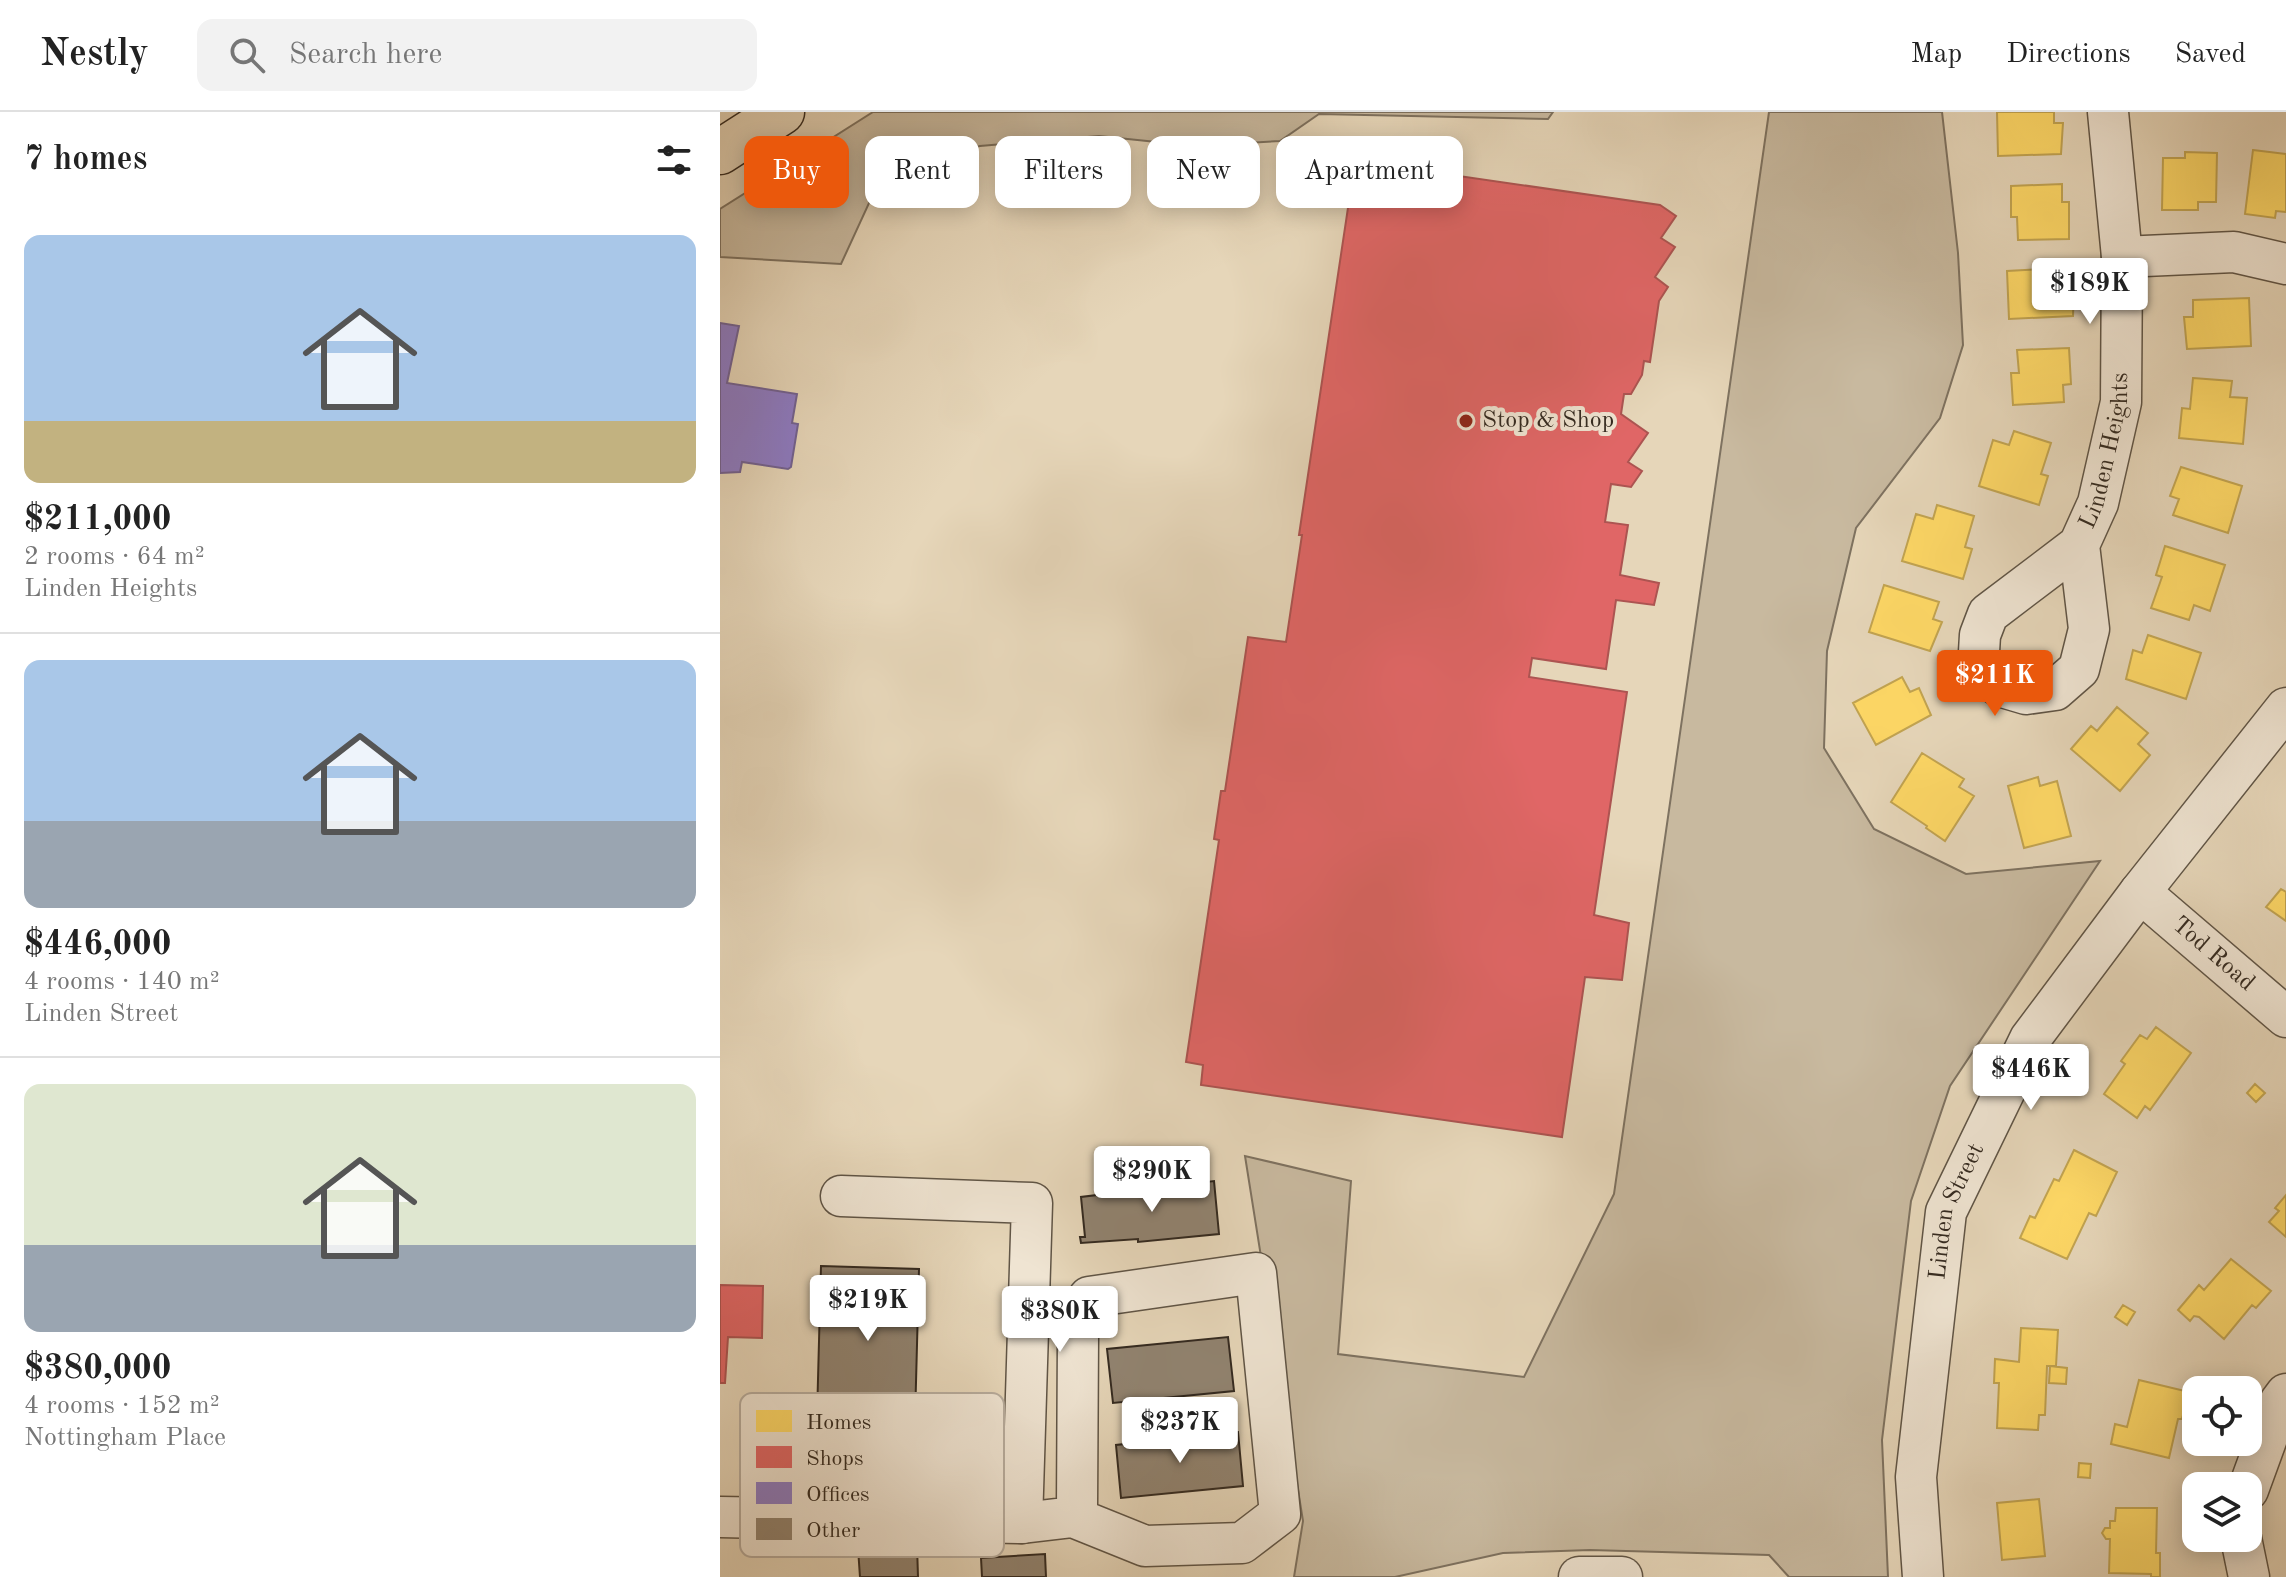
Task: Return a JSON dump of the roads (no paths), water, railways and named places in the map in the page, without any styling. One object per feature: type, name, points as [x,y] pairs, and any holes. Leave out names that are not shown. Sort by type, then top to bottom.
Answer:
[{"type":"highway","points":[[720,152],[782,112]]},
{"type":"street","name":"Linden Heights","points":[[2079,545],[2098,503],[2121,402],[2122,257],[2108,112]]},
{"type":"street","points":[[2122,257],[2234,252],[2286,264]]},
{"type":"street","name":"Linden Street","points":[[1923,1577],[1916,1477],[1946,1212],[2030,1039],[2140,892],[2286,708]]},
{"type":"street","name":"Tod Road","points":[[2140,892],[2286,1017]]},
{"type":"street","points":[[841,1196],[1032,1203],[1022,1523]]},
{"type":"street","points":[[1004,1523],[1073,1517],[1145,1546],[1242,1543],[1280,1514],[1256,1273],[1089,1297],[1080,1310],[1078,1335],[1077,1507],[1073,1517]]},
{"type":"street","points":[[2255,1472],[2280,1402],[2286,1394]]},
{"type":"street","points":[[720,1517],[740,1517]]},
{"type":"street","points":[[2244,1552],[2249,1577]]},
{"type":"street","points":[[1579,1577],[1622,1577]]},
{"type":"place","name":"Stop & Shop","points":[[1466,421]]}]
